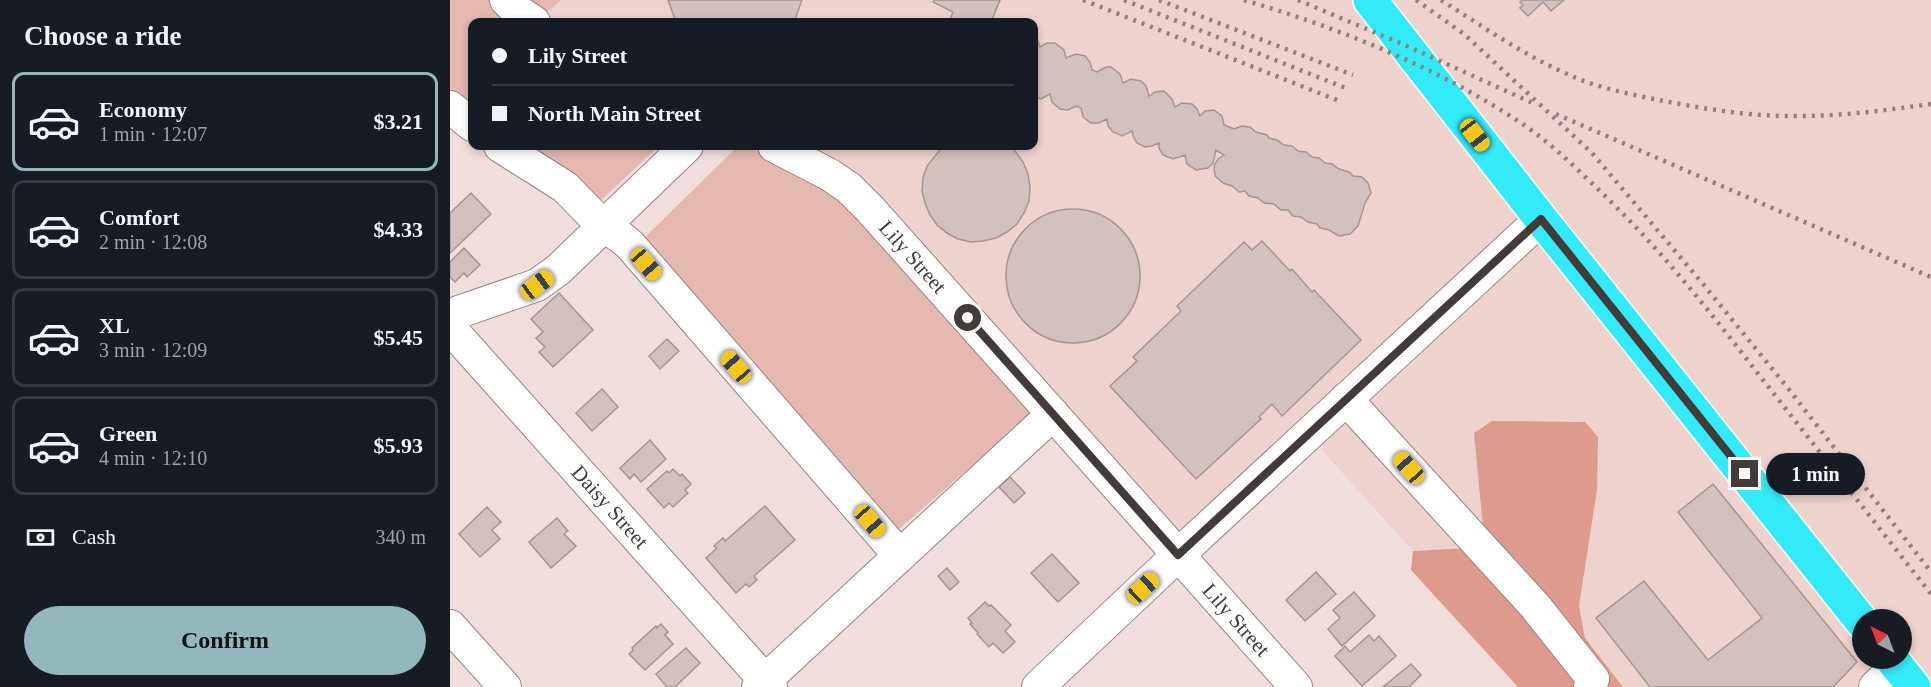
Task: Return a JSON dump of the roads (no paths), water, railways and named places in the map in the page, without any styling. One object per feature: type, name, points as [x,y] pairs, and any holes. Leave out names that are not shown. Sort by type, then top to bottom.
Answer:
[{"type":"highway","points":[[1370,0],[1852,609]]},
{"type":"street","points":[[506,0],[528,18]]},
{"type":"street","points":[[450,106],[468,122]]},
{"type":"street","points":[[506,150],[565,187],[603,226],[631,246],[900,556]]},
{"type":"street","points":[[450,315],[537,285],[558,270],[683,150]]},
{"type":"street","name":"Lily Street","points":[[782,150],[830,175],[856,195],[1296,687]]},
{"type":"street","points":[[1038,687],[1541,219]]},
{"type":"street","name":"Daisy Street","points":[[450,328],[765,685]]},
{"type":"street","points":[[1346,399],[1535,606],[1593,679],[1590,687]]},
{"type":"street","points":[[765,685],[1053,414]]},
{"type":"street","points":[[450,626],[505,687]]},
{"type":"railway","points":[[1083,0],[1342,102]]},
{"type":"railway","points":[[1124,0],[1348,89]]},
{"type":"railway","points":[[1159,0],[1353,75]]},
{"type":"railway","points":[[1244,0],[1352,37],[1422,67],[1489,103],[1553,147],[1622,213],[1680,276],[1931,594]]},
{"type":"railway","points":[[1298,0],[1537,105]]},
{"type":"railway","points":[[1416,0],[1464,34],[1592,153],[1787,387],[1931,572]]},
{"type":"railway","points":[[1441,0],[1550,66],[1589,83],[1635,95],[1711,109],[1782,116],[1849,114],[1931,104]]},
{"type":"railway","points":[[1556,114],[1931,277]]}]
